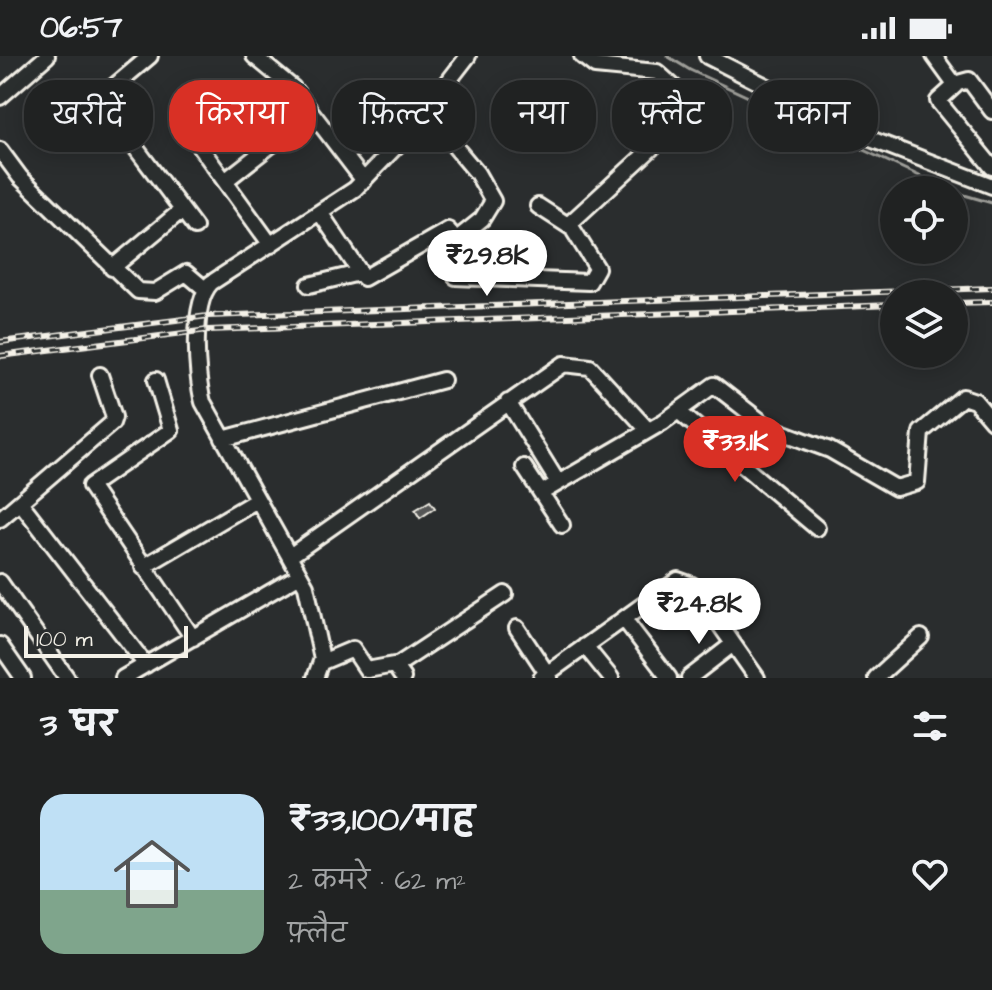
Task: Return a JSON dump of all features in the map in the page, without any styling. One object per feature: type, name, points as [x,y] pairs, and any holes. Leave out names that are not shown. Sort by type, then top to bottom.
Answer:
[{"type":"street","points":[[0,97],[47,56]]},
{"type":"street","points":[[150,56],[99,99],[195,227]]},
{"type":"street","points":[[254,56],[283,80]]},
{"type":"street","points":[[449,80],[468,56]]},
{"type":"street","points":[[568,225],[690,113],[685,97],[657,72],[595,66],[582,56]]},
{"type":"street","points":[[707,56],[868,138],[992,186]]},
{"type":"street","points":[[934,56],[955,85]]},
{"type":"street","points":[[992,111],[969,80],[955,85],[939,97],[940,106],[992,167]]},
{"type":"street","points":[[316,118],[364,181]]},
{"type":"street","points":[[0,150],[20,177],[138,291],[147,294],[186,273],[205,289]]},
{"type":"street","points":[[204,152],[271,245]]},
{"type":"street","points":[[225,181],[262,152]]},
{"type":"street","points":[[315,678],[322,662],[308,591],[203,402],[198,384],[199,331],[205,289],[321,214],[364,181],[389,152]]},
{"type":"street","points":[[452,243],[473,228],[493,201],[477,173],[459,152]]},
{"type":"street","points":[[321,214],[359,273],[367,278],[448,230],[452,232],[450,266],[456,277],[589,282],[597,268],[594,261],[568,225],[538,206]]},
{"type":"street","points":[[112,268],[182,210]]},
{"type":"street","points":[[309,285],[359,273]]},
{"type":"street","points":[[290,556],[560,366],[583,363],[648,430]]},
{"type":"street","points":[[0,519],[112,423],[114,417],[100,375]]},
{"type":"street","points":[[156,380],[171,430],[90,486],[193,638]]},
{"type":"street","points":[[223,439],[443,380]]},
{"type":"street","points":[[541,493],[648,430],[709,387],[717,386],[768,427],[830,450],[896,488],[917,482],[921,432],[963,397],[975,401],[992,421]]},
{"type":"street","points":[[508,402],[557,481]]},
{"type":"street","points":[[678,411],[817,528]]},
{"type":"street","points":[[524,467],[562,525]]},
{"type":"street","points":[[143,567],[257,500]]},
{"type":"street","points":[[20,502],[158,678]]},
{"type":"street","points":[[123,678],[300,575]]},
{"type":"street","points":[[517,628],[546,676],[678,580],[685,581],[757,678]]},
{"type":"street","points":[[0,582],[67,678]]},
{"type":"street","points":[[322,662],[350,649],[355,651],[369,671],[400,672],[505,594]]},
{"type":"street","points":[[624,619],[669,678]]},
{"type":"street","points":[[876,678],[921,637]]},
{"type":"street","points":[[689,678],[733,644]]},
{"type":"street","points":[[0,645],[23,678]]},
{"type":"street","points":[[585,646],[611,678]]},
{"type":"building","points":[[430,501],[435,508],[420,518],[415,510]]},
{"type":"waterway","points":[[667,56],[690,70],[920,176]]},
{"type":"waterway","points":[[968,196],[992,203]]},
{"type":"railway","points":[[0,342],[208,316],[992,288]]},
{"type":"railway","points":[[968,303],[992,302]]},
{"type":"railway","points":[[0,356],[208,330],[880,306]]}]
